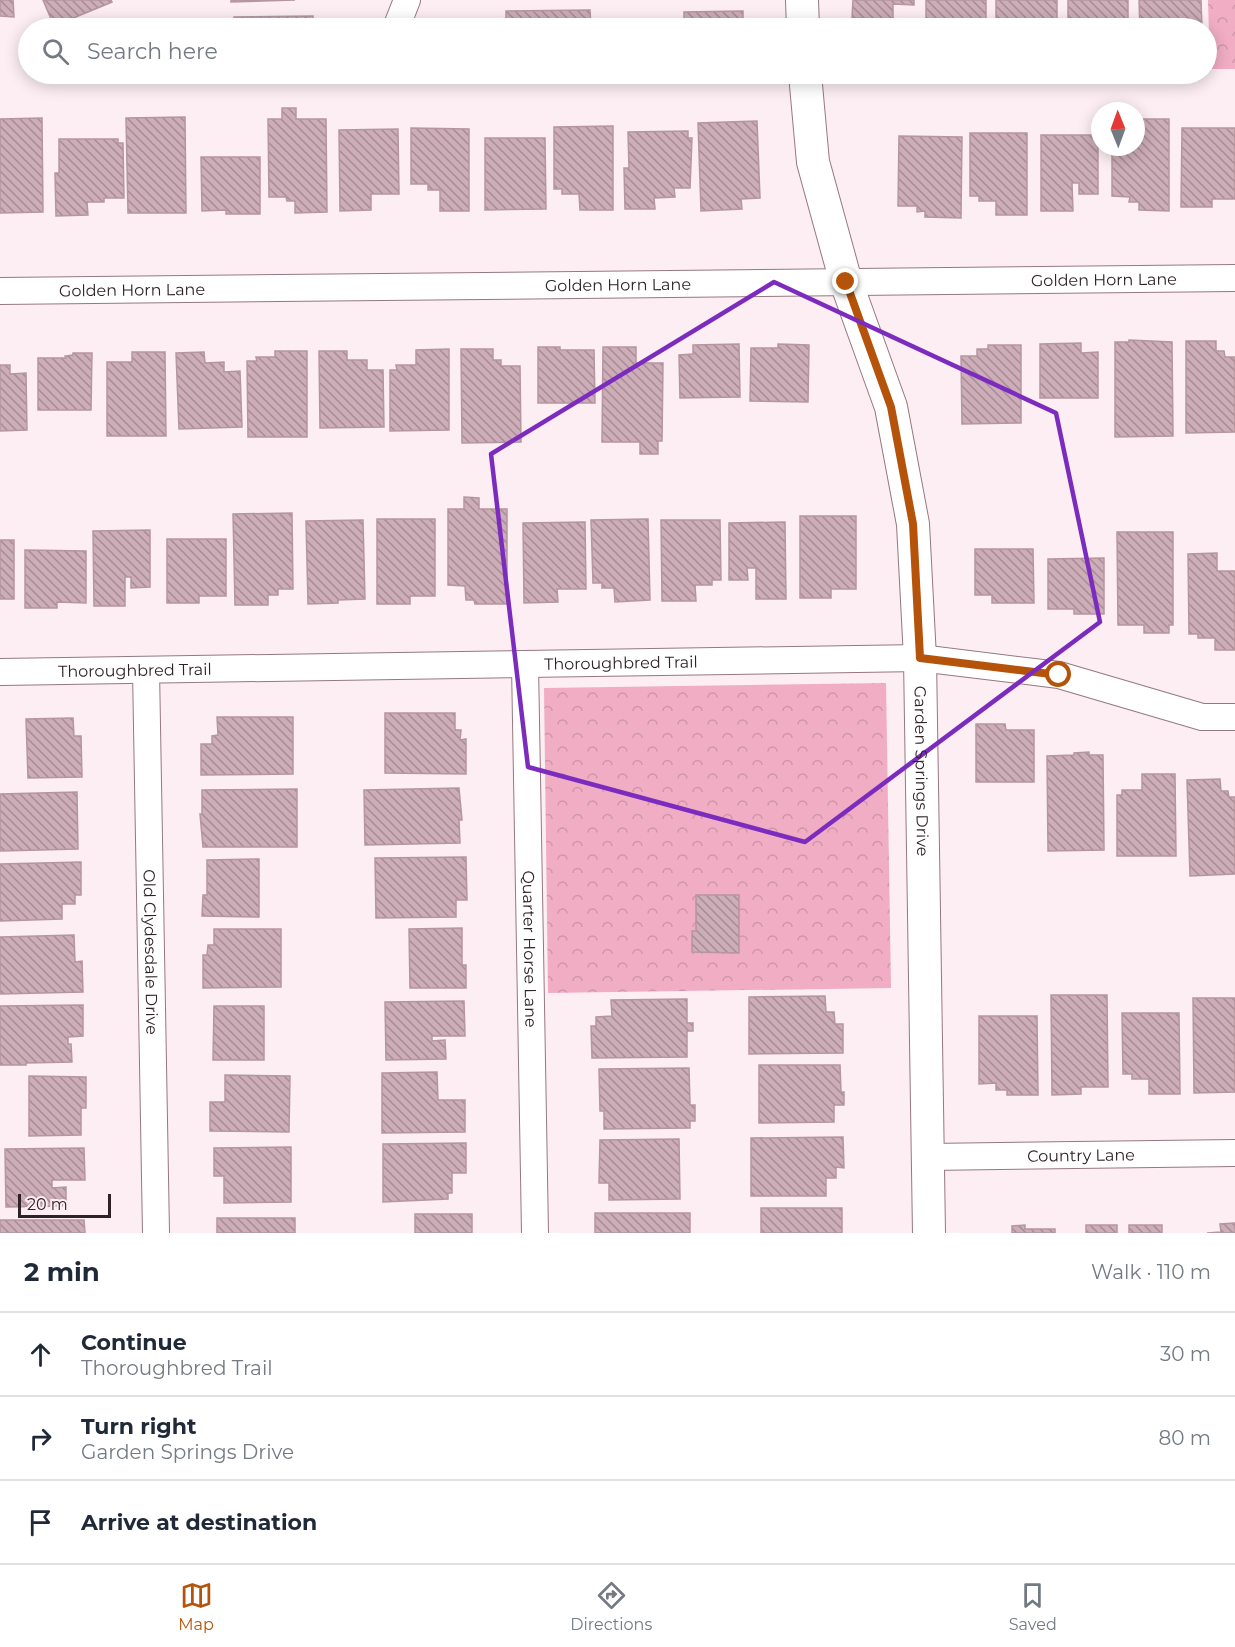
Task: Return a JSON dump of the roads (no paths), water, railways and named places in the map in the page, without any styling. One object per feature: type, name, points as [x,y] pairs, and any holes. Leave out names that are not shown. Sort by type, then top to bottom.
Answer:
[{"type":"street","points":[[400,18],[407,0]]},
{"type":"street","points":[[802,0],[803,18]]},
{"type":"street","name":"Garden Springs Drive","points":[[806,84],[813,162],[846,282],[891,407],[913,524],[920,658],[929,1233]]},
{"type":"street","name":"Golden Horn Lane","points":[[0,291],[1235,278]]},
{"type":"street","name":"Thoroughbred Trail","points":[[0,672],[920,658],[1059,675],[1202,717],[1235,717]]},
{"type":"street","name":"Quarter Horse Lane","points":[[525,664],[535,1233]]},
{"type":"street","name":"Old Clydesdale Drive","points":[[146,670],[156,1233]]},
{"type":"street","name":"Country Lane","points":[[928,1157],[1235,1153]]}]
